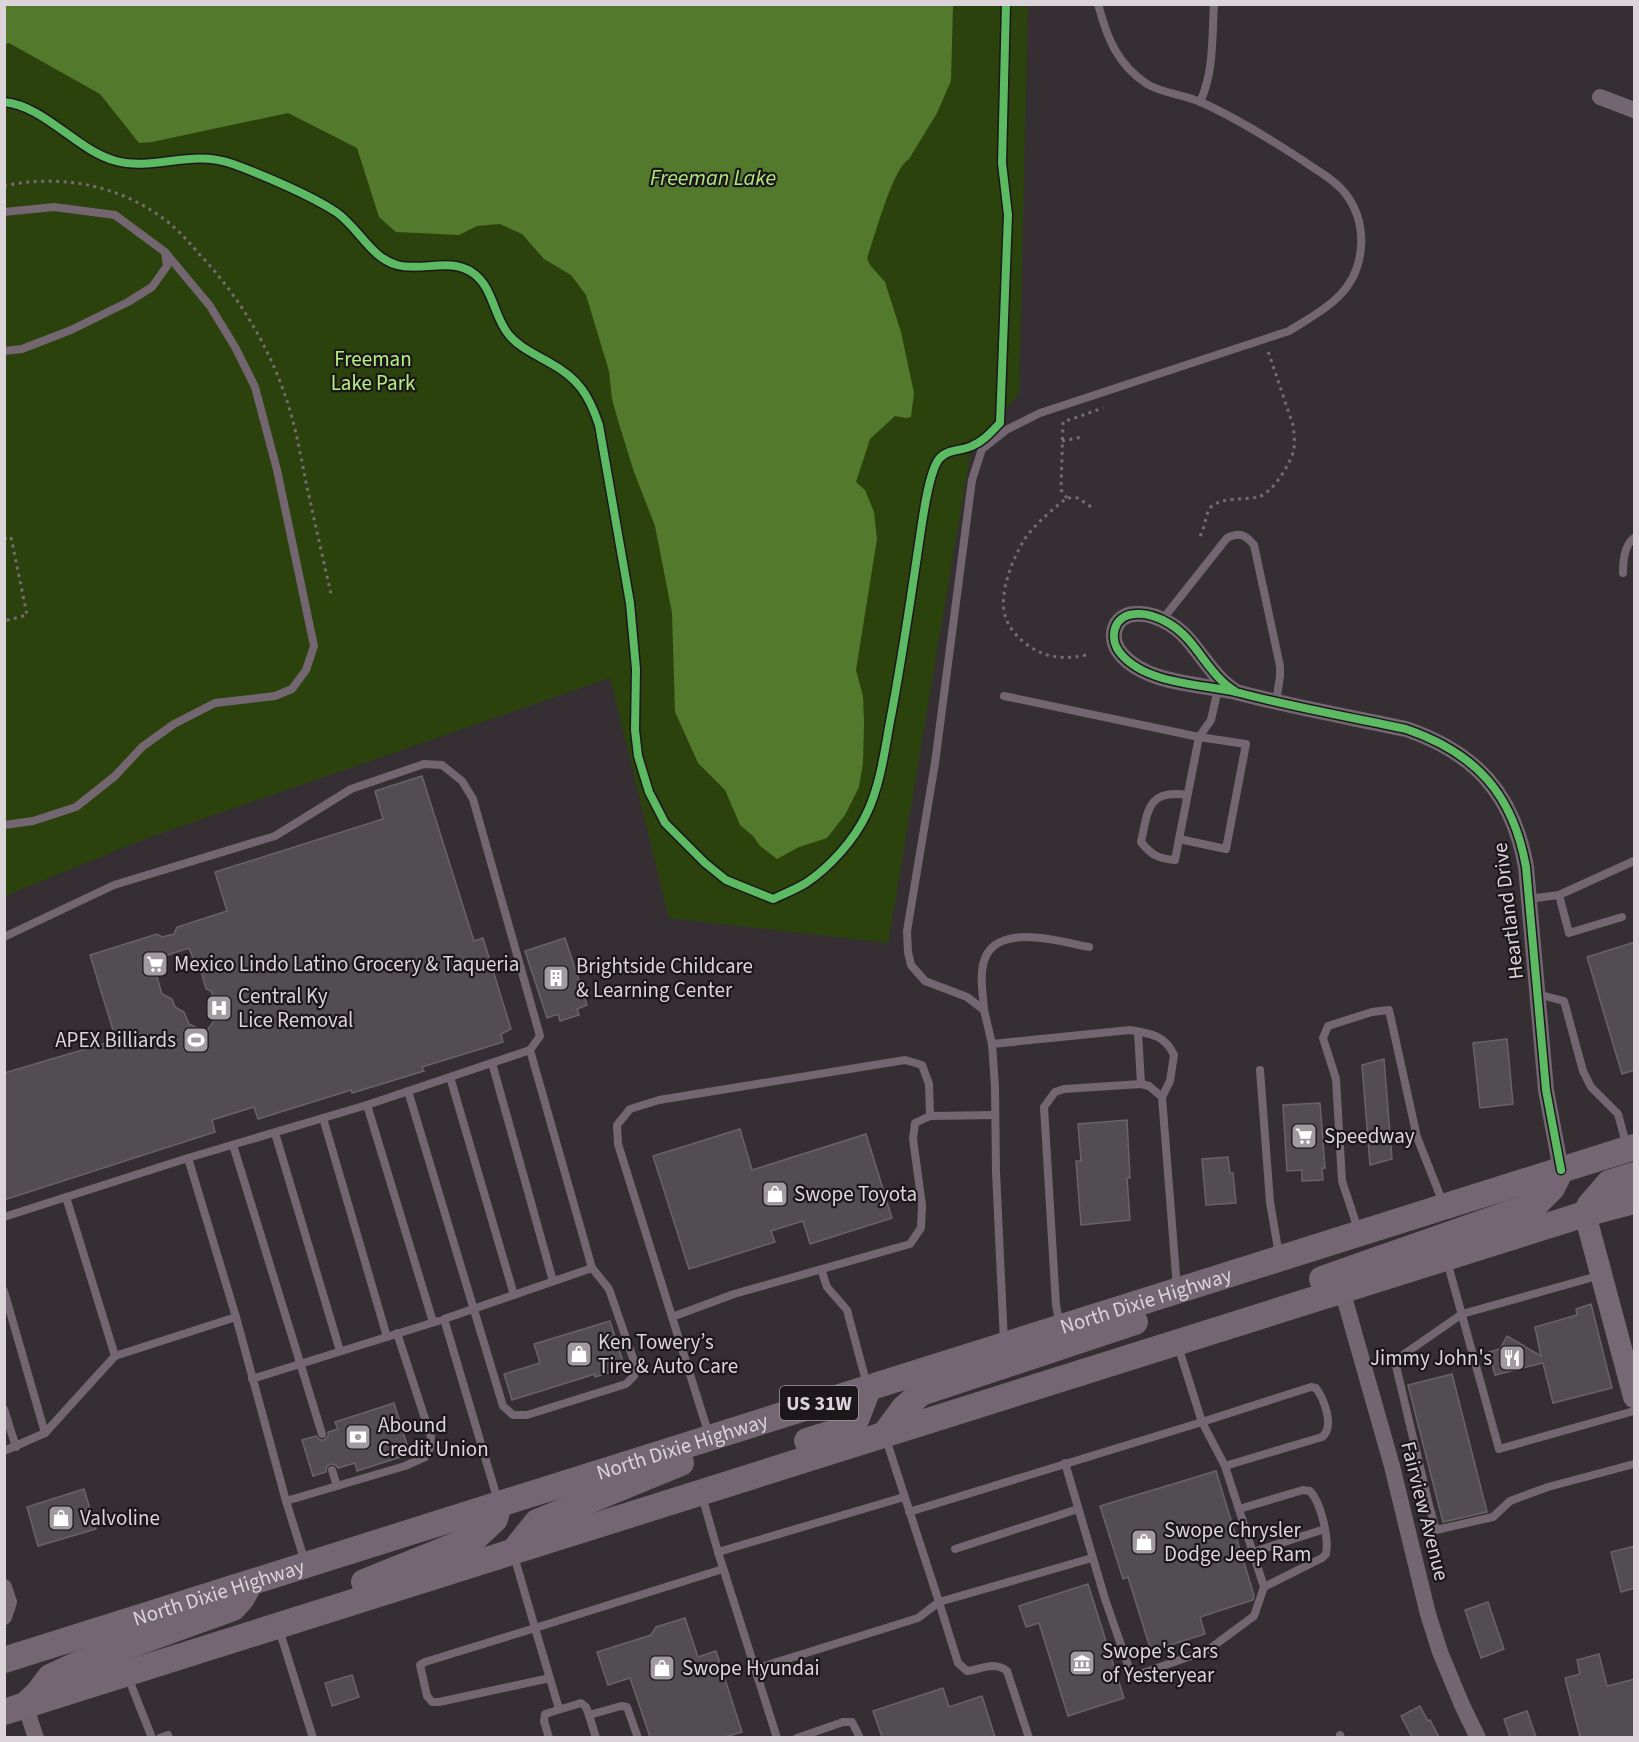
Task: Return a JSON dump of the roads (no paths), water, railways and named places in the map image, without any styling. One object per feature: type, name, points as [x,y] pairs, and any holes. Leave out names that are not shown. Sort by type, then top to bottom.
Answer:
[{"type":"main road","name":"North Dixie Highway","points":[[5,1658],[499,1505],[1631,1148]]},
{"type":"main road","points":[[1100,1366],[1115,1351],[1536,1204],[1552,1188],[1561,1170]]},
{"type":"main road","points":[[1586,1214],[1590,1205],[1609,1183],[1635,1175]]},
{"type":"main road","name":"US 31W","points":[[15,1708],[1342,1290],[1586,1214],[1635,1201]]},
{"type":"main road","points":[[884,1435],[904,1408],[921,1393],[1135,1323],[1166,1295]]},
{"type":"main road","points":[[645,1510],[653,1496],[664,1488],[836,1432],[856,1420],[859,1391]]},
{"type":"main road","points":[[513,1552],[537,1522],[680,1463],[833,1415],[859,1391]]},
{"type":"main road","points":[[207,1648],[210,1640],[220,1629],[350,1588],[476,1537],[495,1519],[499,1505]]},
{"type":"main road","points":[[15,1708],[38,1693],[50,1677],[78,1664],[232,1608],[242,1598],[250,1583]]},
{"type":"street","points":[[1600,97],[1635,110]]},
{"type":"street","name":"Heartland Drive","points":[[1236,692],[1222,681],[1190,641],[1162,620],[1145,614],[1134,614],[1124,617],[1116,624],[1113,633],[1114,643],[1119,652],[1126,660],[1146,672],[1190,684],[1406,729],[1450,747],[1469,761],[1502,798],[1521,843],[1546,1090],[1561,1170]]},
{"type":"street","points":[[1586,1214],[1634,1396]]},
{"type":"street","name":"Fairview Avenue","points":[[1342,1290],[1392,1466],[1428,1614],[1440,1652],[1478,1737]]},
{"type":"street","points":[[4,1587],[9,1602],[4,1617]]},
{"type":"street","points":[[15,1708],[36,1737]]},
{"type":"lane","points":[[984,1010],[967,997],[924,981],[911,964],[907,931],[935,763],[972,480],[982,449],[1006,430],[1040,413],[1289,331],[1339,296],[1355,274],[1361,255],[1359,216],[1345,192],[1325,176],[1235,118],[1200,102],[1148,85],[1118,58],[1105,31],[1098,4]]},
{"type":"lane","points":[[1200,102],[1208,86],[1214,4]]},
{"type":"lane","points":[[4,212],[54,207],[115,215],[165,252],[210,306],[235,347],[255,387],[277,470],[314,646],[306,670],[292,690],[275,696],[215,703],[174,724],[142,747],[115,776],[76,807],[33,821],[4,825]]},
{"type":"lane","points":[[4,351],[22,349],[70,330],[136,297],[152,287],[167,266],[165,252]]},
{"type":"lane","points":[[1162,620],[1227,538],[1234,534],[1248,537],[1254,545],[1280,666],[1276,702]]},
{"type":"lane","points":[[1623,573],[1624,558],[1630,540],[1635,537]]},
{"type":"lane","points":[[1187,795],[1173,793],[1160,796],[1149,805],[1142,842],[1150,854],[1161,859],[1175,860],[1199,737],[1211,720],[1218,689]]},
{"type":"lane","points":[[1004,696],[1199,737],[1246,744],[1226,849],[1179,839]]},
{"type":"lane","points":[[4,937],[114,885],[276,836],[351,789],[424,764],[442,765],[462,781],[473,799],[540,1036],[530,1050],[492,1063],[367,1105],[188,1158],[4,1217]]},
{"type":"lane","points":[[1528,899],[1559,895],[1635,861]]},
{"type":"lane","points":[[1559,895],[1569,933],[1622,917]]},
{"type":"lane","points":[[1004,1346],[992,1044],[984,1010],[982,975],[987,953],[1002,940],[1026,936],[1089,947]]},
{"type":"lane","points":[[1536,994],[1564,1001],[1583,1071],[1591,1087],[1618,1114],[1631,1148]]},
{"type":"lane","points":[[1360,1233],[1342,1181],[1336,1079],[1323,1038],[1328,1026],[1372,1012],[1389,1011],[1417,1137],[1444,1207]]},
{"type":"lane","points":[[992,1044],[1130,1030],[1162,1039],[1174,1055],[1170,1081],[1162,1097],[1166,1295]]},
{"type":"lane","points":[[1138,1032],[1141,1084]]},
{"type":"lane","points":[[408,1091],[503,1406],[513,1415],[527,1414],[626,1384],[634,1376],[634,1361],[609,1289],[592,1268],[530,1050]]},
{"type":"lane","points":[[710,1438],[618,1144],[617,1125],[630,1109],[659,1100],[905,1060],[922,1065],[929,1084],[930,1116]]},
{"type":"lane","points":[[492,1063],[553,1281]]},
{"type":"lane","points":[[1260,1071],[1270,1202],[1279,1259]]},
{"type":"lane","points":[[450,1077],[514,1295]]},
{"type":"lane","points":[[1060,1328],[1056,1305],[1044,1107],[1055,1092],[1064,1089],[1141,1084],[1149,1086],[1162,1097]]},
{"type":"lane","points":[[367,1105],[433,1322]]},
{"type":"lane","points":[[672,1317],[734,1294],[910,1244],[921,1227],[922,1205],[912,1139],[915,1123],[930,1116],[995,1115]]},
{"type":"lane","points":[[323,1118],[387,1337]]},
{"type":"lane","points":[[275,1132],[340,1351]]},
{"type":"lane","points":[[233,1145],[322,1434]]},
{"type":"lane","points":[[188,1158],[236,1317],[286,1501],[306,1565]]},
{"type":"lane","points":[[66,1197],[115,1356]]},
{"type":"lane","points":[[1446,1258],[1499,1449],[1635,1411]]},
{"type":"lane","points":[[252,1379],[444,1319],[592,1268]]},
{"type":"lane","points":[[821,1269],[827,1287],[847,1310],[859,1391]]},
{"type":"lane","points":[[1601,1274],[1462,1314],[1400,1357],[1396,1366],[1436,1530],[1493,1517],[1510,1501],[1548,1487],[1635,1464]]},
{"type":"lane","points":[[4,1291],[45,1433]]},
{"type":"lane","points":[[4,1450],[16,1447],[45,1433],[115,1356],[236,1317]]},
{"type":"lane","points":[[444,1319],[499,1505]]},
{"type":"lane","points":[[286,1501],[405,1466],[425,1457],[430,1448],[431,1437],[397,1333]]},
{"type":"lane","points":[[1065,1463],[1092,1558],[1129,1668],[1134,1673],[1140,1674],[1208,1650],[1254,1616],[1264,1587],[1225,1466],[1202,1422],[1177,1342]]},
{"type":"lane","points":[[909,1512],[1311,1387],[1316,1388],[1329,1425],[1327,1433],[1322,1437],[1225,1466]]},
{"type":"lane","points":[[4,1409],[16,1447]]},
{"type":"lane","points":[[884,1435],[958,1663],[967,1671],[990,1665],[999,1666],[1007,1671],[1029,1737]]},
{"type":"lane","points":[[332,1470],[337,1486]]},
{"type":"lane","points":[[1239,1509],[1303,1490],[1310,1491],[1316,1497],[1325,1529],[1326,1554],[1264,1587]]},
{"type":"lane","points":[[701,1492],[723,1569],[777,1737]]},
{"type":"lane","points":[[718,1552],[904,1497]]},
{"type":"lane","points":[[955,1549],[1078,1509]]},
{"type":"lane","points":[[1253,1552],[1325,1529]]},
{"type":"lane","points":[[513,1552],[559,1709]]},
{"type":"lane","points":[[755,1669],[918,1618],[939,1602],[1092,1558]]},
{"type":"lane","points":[[550,1678],[432,1702],[427,1696],[420,1665],[723,1569]]},
{"type":"lane","points":[[278,1625],[312,1737]]},
{"type":"lane","points":[[127,1673],[152,1737]]},
{"type":"lane","points":[[549,1737],[544,1721],[545,1714],[581,1703],[586,1707],[596,1737]]},
{"type":"lane","points":[[589,1715],[621,1706],[627,1707],[638,1737]]},
{"type":"lane","points":[[797,1737],[843,1722],[852,1722],[860,1737]]},
{"type":"lane","points":[[160,1737],[168,1735],[168,1737]]},
{"type":"water","name":"Freeman Lake","points":[[5,4],[953,5],[951,81],[937,113],[896,176],[867,258],[885,282],[901,332],[914,393],[911,417],[895,416],[870,439],[856,482],[865,490],[874,512],[877,539],[856,670],[863,696],[863,763],[859,787],[845,815],[827,838],[799,847],[777,859],[760,846],[753,836],[740,825],[725,790],[698,763],[675,712],[672,613],[655,526],[634,472],[619,424],[612,399],[609,371],[586,295],[571,275],[544,259],[522,234],[500,224],[477,226],[459,235],[396,232],[379,217],[357,148],[288,113],[139,143],[100,94],[9,43],[5,44]]},
{"type":"place","name":"Mexico Lindo Latino Grocery & Taqueria","points":[[155,964]]},
{"type":"place","name":"Brightside Childcare & Learning Center","points":[[556,978]]},
{"type":"place","name":"Central Ky Lice Removal","points":[[219,1008]]},
{"type":"place","name":"APEX Billiards","points":[[196,1040]]},
{"type":"place","name":"Speedway","points":[[1304,1136]]},
{"type":"place","name":"Swope Toyota","points":[[775,1194]]},
{"type":"place","name":"Ken Towery’s Tire & Auto Care","points":[[579,1354]]},
{"type":"place","name":"Jimmy John's","points":[[1512,1358]]},
{"type":"place","name":"Abound Credit Union","points":[[358,1437]]},
{"type":"place","name":"Valvoline","points":[[61,1518]]},
{"type":"place","name":"Swope Chrysler Dodge Jeep Ram","points":[[1144,1542]]},
{"type":"place","name":"Swope's Cars of Yesteryear","points":[[1082,1663]]},
{"type":"place","name":"Swope Hyundai","points":[[662,1668]]},
{"type":"park label","name":"Freeman Lake Park","points":[[373,371]]}]
